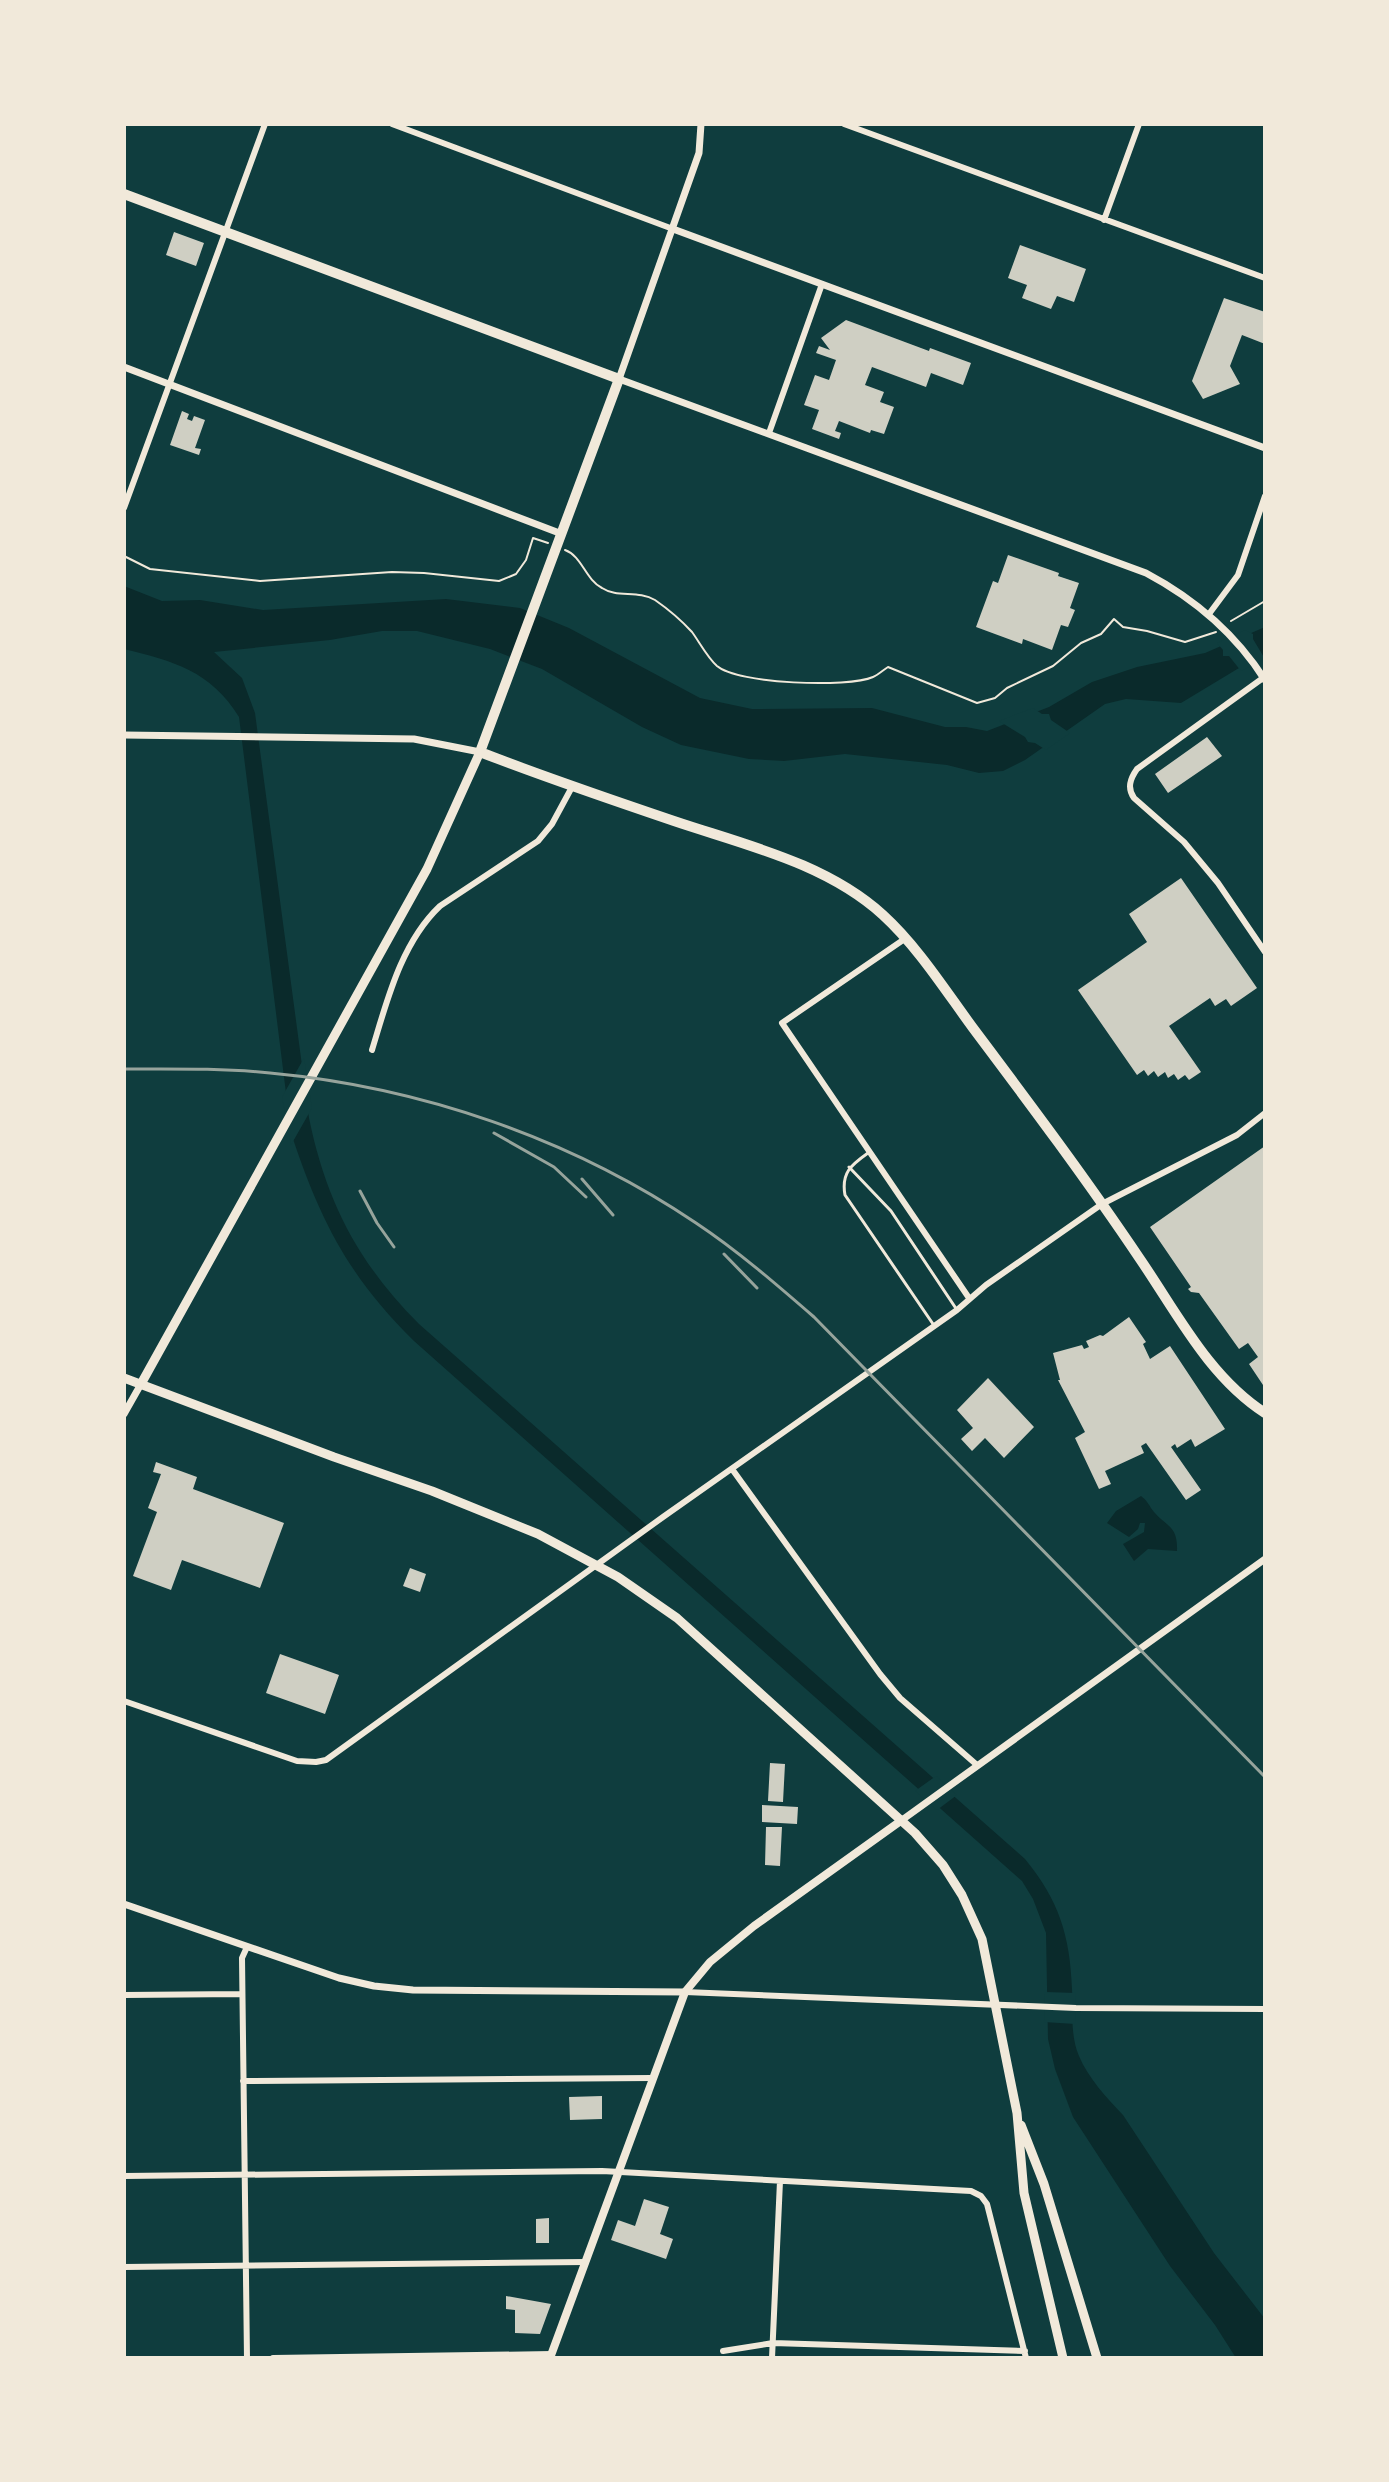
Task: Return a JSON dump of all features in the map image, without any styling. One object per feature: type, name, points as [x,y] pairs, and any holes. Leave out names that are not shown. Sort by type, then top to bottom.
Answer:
[{"type":"highway","points":[[124,194],[619,379],[480,752],[572,787],[807,867],[847,887],[882,914],[906,938],[1102,1204],[1220,1376],[1265,1413]]},
{"type":"main road","points":[[141,1384],[427,869],[480,752]]},
{"type":"main road","points":[[124,1378],[432,1491],[538,1534],[635,1587],[677,1618],[902,1820],[943,1865],[962,1895],[982,1939],[1017,2113],[1024,2193],[1063,2358]]},
{"type":"main road","points":[[551,2356],[685,1992],[710,1962],[754,1926],[902,1820]]},
{"type":"main road","points":[[1017,2113],[1044,2184],[1097,2358]]},
{"type":"street","points":[[124,508],[265,124]]},
{"type":"street","points":[[392,124],[1265,448]]},
{"type":"street","points":[[701,124],[699,153],[619,379],[1123,563],[1168,584],[1221,624],[1264,679],[1137,769],[1130,781],[1130,789],[1134,798],[1184,842],[1218,883],[1265,952]]},
{"type":"street","points":[[844,124],[1265,278]]},
{"type":"street","points":[[1104,220],[1139,124]]},
{"type":"street","points":[[769,433],[822,284]]},
{"type":"street","points":[[124,367],[562,534]]},
{"type":"street","points":[[1209,614],[1238,575],[1265,496]]},
{"type":"street","points":[[124,735],[414,739],[480,752]]},
{"type":"street","points":[[372,1050],[398,970],[428,917],[538,841],[552,824],[572,787]]},
{"type":"street","points":[[906,938],[782,1023],[969,1298]]},
{"type":"street","points":[[124,1701],[297,1761],[316,1762],[338,1753],[1102,1204],[1237,1135],[1265,1113]]},
{"type":"street","points":[[124,1414],[141,1384]]},
{"type":"street","points":[[732,1469],[880,1674],[900,1698],[977,1765]]},
{"type":"street","points":[[902,1820],[1265,1559]]},
{"type":"street","points":[[124,1904],[339,1978],[382,1988],[659,1990],[1036,2007],[1265,2009]]},
{"type":"street","points":[[247,1947],[242,1958],[247,2358]]},
{"type":"street","points":[[124,1995],[242,1994]]},
{"type":"street","points":[[243,2081],[652,2078]]},
{"type":"street","points":[[124,2176],[618,2173],[967,2190],[981,2196],[988,2209],[1026,2355],[773,2343],[723,2351]]},
{"type":"street","points":[[772,2358],[780,2181]]},
{"type":"street","points":[[124,2267],[586,2262]]},
{"type":"street","points":[[273,2358],[551,2356]]},
{"type":"lane","points":[[871,1150],[849,1167],[843,1185],[851,1206],[934,1327]]},
{"type":"lane","points":[[849,1167],[891,1211],[957,1310]]},
{"type":"path","points":[[124,556],[150,569],[260,581],[392,572],[499,581],[509,580],[516,574],[526,560],[533,538],[574,553],[589,578],[600,588],[651,598],[670,611],[690,630],[716,665],[728,673],[795,683],[871,678],[888,667],[977,703],[995,698],[1007,688],[1053,666],[1081,643],[1101,634],[1114,619],[1123,627],[1185,642],[1210,636],[1265,601]]},
{"type":"water","points":[[124,586],[162,601],[200,600],[263,610],[446,599],[520,608],[569,628],[700,698],[752,709],[872,708],[945,727],[987,731],[1049,707],[1092,682],[1137,667],[1205,653],[1265,627],[1265,657],[1239,668],[1181,703],[1126,699],[1105,704],[1025,760],[1003,771],[979,773],[947,765],[845,754],[784,761],[749,759],[681,745],[642,727],[542,669],[490,649],[417,631],[382,631],[330,640],[214,652],[242,678],[255,713],[309,1118],[335,1204],[362,1254],[378,1278],[419,1324],[1025,1859],[1054,1904],[1065,1935],[1071,1970],[1073,2032],[1083,2064],[1123,2115],[1214,2253],[1265,2319],[1265,2358],[1236,2358],[1170,2266],[1073,2117],[1055,2069],[1048,2039],[1046,1933],[1033,1899],[1022,1881],[414,1341],[354,1270],[325,1220],[291,1133],[239,717],[228,701],[203,678],[159,658],[124,649]]},
{"type":"water","points":[[1141,1496],[1174,1532],[1177,1551],[1148,1549],[1134,1561],[1123,1544],[1144,1532],[1145,1523],[1140,1523],[1129,1537],[1107,1523],[1116,1511]]},
{"type":"pier","points":[[1245,630],[1253,634],[1265,659],[1241,671],[1229,656],[1223,656],[1223,650],[1217,643]]},
{"type":"pier","points":[[1033,708],[1042,714],[1049,714],[1051,720],[1070,733],[1046,750],[1028,742],[999,721]]},
{"type":"pier","points":[[304,1058],[312,1108],[291,1145],[282,1097]]},
{"type":"pier","points":[[936,1776],[957,1795],[937,1810],[915,1791]]},
{"type":"pier","points":[[1045,1992],[1076,1993],[1075,2024],[1044,2022]]},
{"type":"building","points":[[174,232],[204,243],[196,266],[166,255]]},
{"type":"building","points":[[1020,245],[1086,269],[1074,302],[1057,296],[1051,309],[1022,298],[1027,285],[1008,278]]},
{"type":"building","points":[[1224,298],[1265,312],[1265,344],[1242,335],[1230,366],[1240,384],[1203,399],[1192,381]]},
{"type":"building","points":[[846,320],[971,363],[963,385],[931,373],[926,387],[872,367],[865,385],[884,392],[880,402],[894,407],[884,434],[871,430],[870,433],[839,421],[835,431],[841,433],[839,439],[812,429],[819,410],[804,405],[815,375],[829,380],[836,360],[816,353],[819,346],[830,350],[821,338]]},
{"type":"building","points":[[182,411],[189,414],[187,419],[192,421],[194,416],[205,420],[195,448],[201,449],[199,455],[170,445]]},
{"type":"building","points":[[1008,555],[1079,583],[1070,608],[1075,610],[1068,627],[1061,625],[1052,650],[1023,639],[1022,644],[976,627],[993,581],[998,583]]},
{"type":"building","points":[[1207,737],[1222,756],[1168,793],[1155,774]]},
{"type":"building","points":[[1181,878],[1257,988],[1231,1006],[1226,999],[1215,1006],[1210,998],[1169,1026],[1201,1072],[1189,1080],[1185,1075],[1178,1080],[1174,1074],[1168,1078],[1165,1072],[1158,1077],[1154,1071],[1148,1076],[1144,1070],[1137,1075],[1078,990],[1147,942],[1129,914]]},
{"type":"building","points":[[1265,1146],[1265,1388],[1249,1364],[1258,1357],[1248,1343],[1239,1349],[1199,1293],[1188,1289],[1191,1287],[1150,1227]]},
{"type":"building","points":[[1129,1317],[1146,1342],[1143,1344],[1150,1359],[1170,1346],[1225,1429],[1195,1447],[1191,1439],[1177,1448],[1175,1444],[1171,1447],[1201,1490],[1186,1500],[1146,1443],[1141,1446],[1144,1453],[1105,1471],[1111,1484],[1099,1489],[1075,1438],[1085,1432],[1058,1380],[1053,1353],[1082,1345],[1084,1349],[1089,1347],[1086,1341],[1103,1336]]},
{"type":"building","points":[[988,1378],[1034,1427],[1004,1458],[985,1438],[972,1451],[961,1439],[973,1428],[957,1410]]},
{"type":"building","points":[[156,1462],[197,1477],[193,1489],[284,1523],[260,1588],[182,1560],[171,1590],[133,1576],[157,1512],[148,1508],[161,1474],[153,1472]]},
{"type":"building","points":[[410,1568],[426,1574],[420,1592],[403,1586]]},
{"type":"building","points":[[280,1654],[339,1675],[325,1714],[266,1693]]},
{"type":"building","points":[[770,1763],[785,1764],[783,1802],[768,1801]]},
{"type":"building","points":[[762,1805],[798,1807],[797,1824],[762,1822]]},
{"type":"building","points":[[766,1827],[782,1827],[780,1866],[765,1865]]},
{"type":"building","points":[[602,2096],[602,2119],[570,2120],[569,2097]]},
{"type":"building","points":[[644,2199],[669,2207],[660,2234],[673,2239],[666,2259],[611,2240],[618,2220],[635,2226]]},
{"type":"building","points":[[549,2218],[549,2243],[536,2243],[536,2219]]},
{"type":"building","points":[[506,2296],[551,2304],[540,2334],[515,2333],[515,2310],[506,2309]]},
{"type":"railway","points":[[124,1069],[252,1071],[382,1090],[492,1121],[545,1142],[648,1193],[727,1245],[814,1317],[1265,1777]]},
{"type":"railway","points":[[494,1133],[554,1167],[586,1197]]},
{"type":"railway","points":[[582,1179],[613,1215]]},
{"type":"railway","points":[[360,1191],[394,1247]]},
{"type":"railway","points":[[724,1254],[757,1288]]}]
